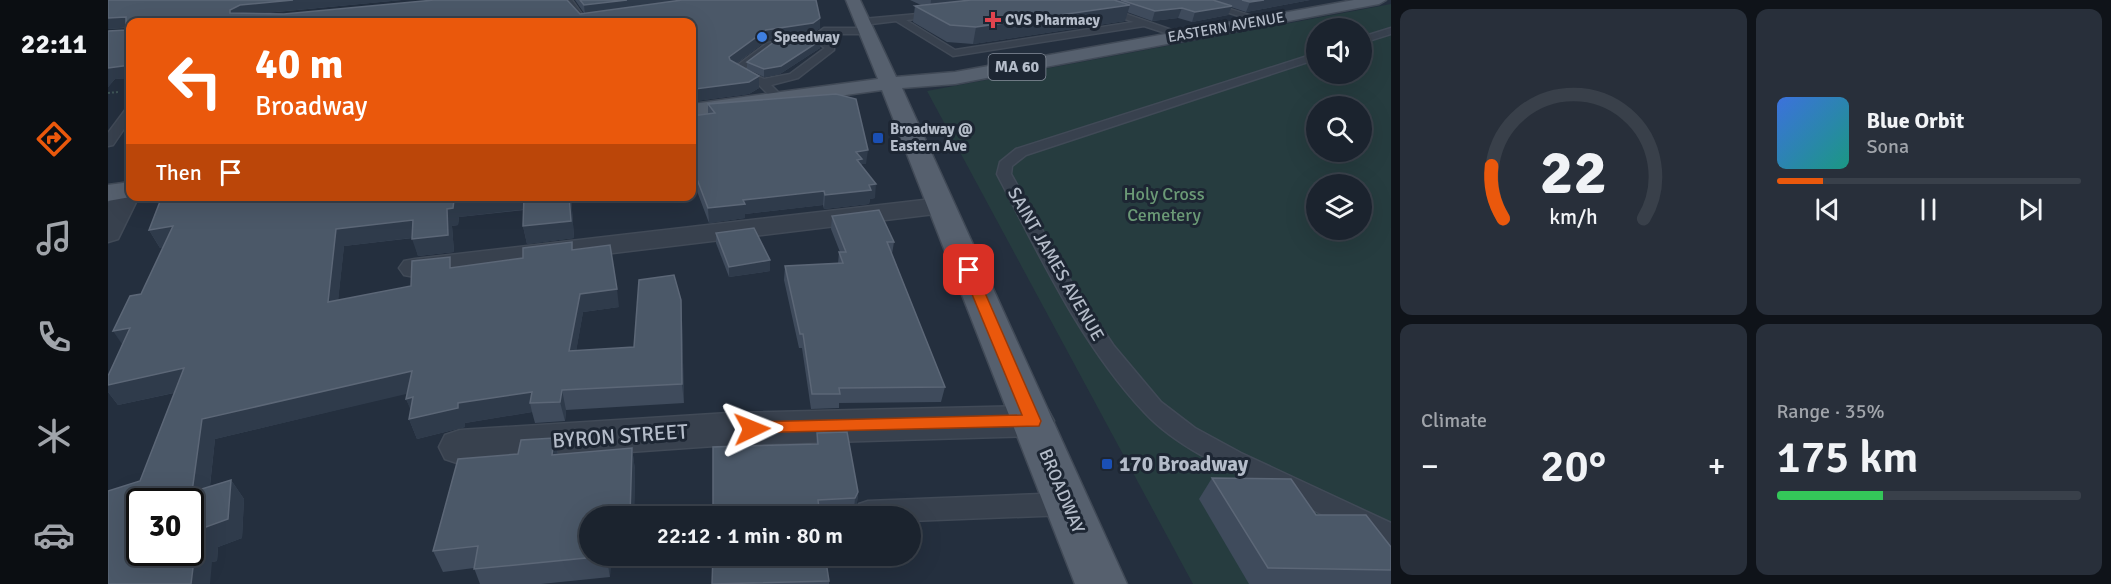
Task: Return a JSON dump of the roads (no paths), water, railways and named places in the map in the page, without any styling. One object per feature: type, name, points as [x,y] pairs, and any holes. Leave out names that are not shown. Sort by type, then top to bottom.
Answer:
[{"type":"main road","name":"BROADWAY","points":[[853,0],[1101,584]]},
{"type":"main road","name":"EASTERN AVENUE","points":[[696,109],[890,83],[955,78],[1094,53],[1144,32],[1181,35],[1379,0]]},
{"type":"street","points":[[108,233],[122,191]]},
{"type":"street","points":[[415,268],[941,206]]},
{"type":"street","name":"BYRON STREET","points":[[460,447],[729,429],[1033,421]]},
{"type":"lane","points":[[568,0],[581,18]]},
{"type":"lane","points":[[1192,0],[1261,20]]},
{"type":"lane","points":[[1096,7],[1144,32]]},
{"type":"lane","points":[[778,98],[763,83],[736,70],[770,45],[816,38],[824,31],[865,26],[897,18],[952,13]]},
{"type":"lane","points":[[897,18],[953,53],[1109,29],[1144,32]]},
{"type":"lane","points":[[1372,37],[1391,31]]},
{"type":"lane","points":[[763,83],[794,76],[831,48],[816,38]]},
{"type":"lane","name":"SAINT JAMES AVENUE","points":[[1306,60],[1021,152],[1005,165],[1004,174],[1064,285],[1107,351],[1153,408],[1186,434],[1233,460],[1391,535]]},
{"type":"lane","points":[[108,142],[126,117]]},
{"type":"lane","points":[[921,510],[1067,504]]},
{"type":"place","name":"CVS Pharmacy","points":[[993,20]]},
{"type":"place","name":"Speedway","points":[[762,37]]},
{"type":"place","name":"Broadway @ Eastern Ave","points":[[878,138]]},
{"type":"place","name":"170 Broadway","points":[[1107,464]]},
{"type":"park label","name":"Holy Cross Cemetery","points":[[1164,204]]}]
